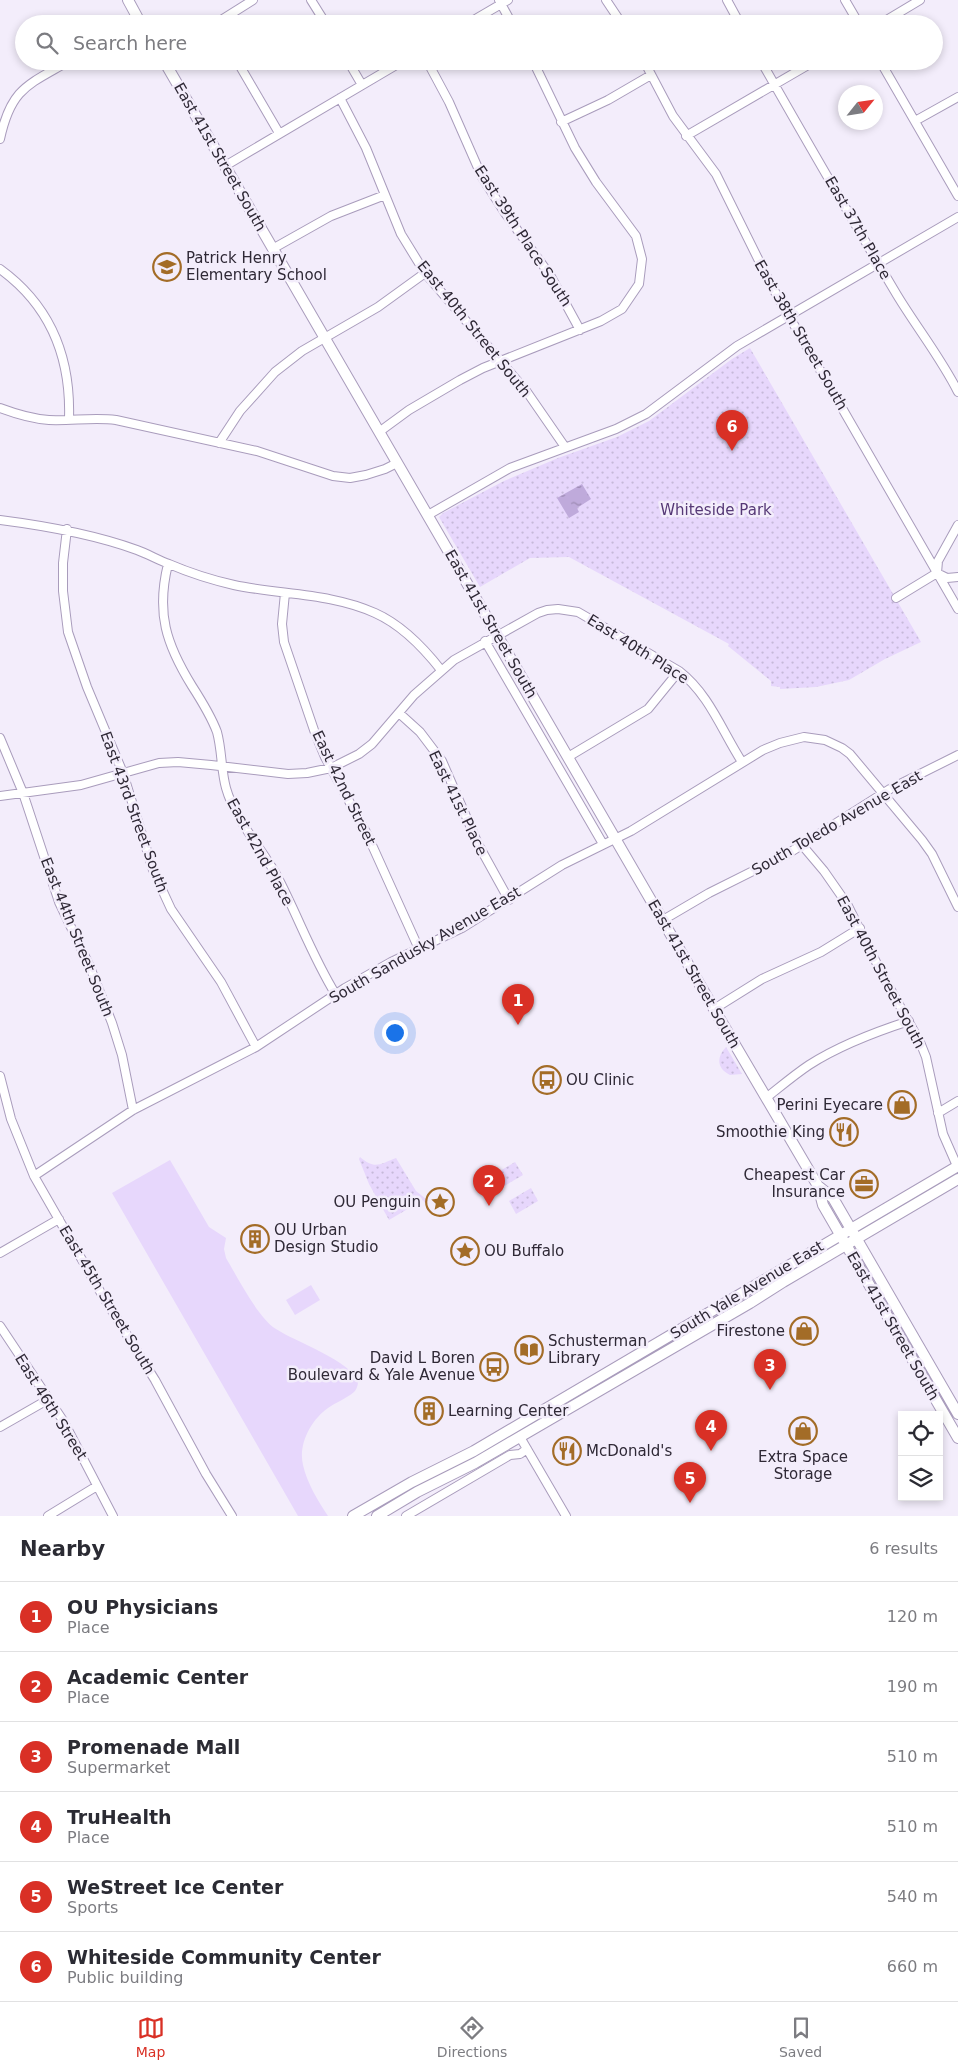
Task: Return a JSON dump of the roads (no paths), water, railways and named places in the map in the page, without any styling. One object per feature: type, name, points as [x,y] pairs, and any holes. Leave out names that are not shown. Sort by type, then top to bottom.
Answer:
[{"type":"main road","points":[[128,0],[135,15]]},
{"type":"main road","name":"East 41st Street South","points":[[169,70],[818,1186],[823,1205],[958,1438]]},
{"type":"main road","name":"South Yale Avenue East","points":[[353,1516],[412,1482],[474,1451],[958,1166]]},
{"type":"main road","name":"South Yale Avenue East","points":[[377,1516],[417,1492],[476,1463],[958,1179]]},
{"type":"main road","name":"East 41st Street South","points":[[818,1186],[833,1198],[955,1409]]},
{"type":"main road","points":[[697,1334],[706,1316]]},
{"type":"main road","points":[[944,1413],[955,1409]]},
{"type":"main road","points":[[515,1427],[520,1437]]},
{"type":"street","points":[[228,15],[253,0]]},
{"type":"street","points":[[312,0],[321,15]]},
{"type":"street","points":[[606,0],[616,15]]},
{"type":"street","points":[[727,0],[735,15]]},
{"type":"street","points":[[845,0],[854,15]]},
{"type":"street","points":[[895,15],[920,0]]},
{"type":"street","points":[[481,15],[502,1],[508,15]]},
{"type":"street","points":[[0,139],[5,117],[11,103],[20,93],[37,80],[54,70]]},
{"type":"street","points":[[242,70],[279,134]]},
{"type":"street","points":[[353,70],[362,85]]},
{"type":"street","points":[[225,166],[388,70]]},
{"type":"street","name":"East 39th Place South","points":[[432,70],[450,102],[486,185],[550,275],[580,330]]},
{"type":"street","points":[[380,432],[437,392],[483,368],[580,330],[622,309],[635,291],[642,271],[640,243],[632,228],[586,165],[561,122],[536,70]]},
{"type":"street","name":"East 38th Street South","points":[[648,70],[673,116],[716,174],[754,254],[958,609]]},
{"type":"street","name":"East 37th Place","points":[[766,70],[878,264],[907,312],[948,372],[958,392]]},
{"type":"street","points":[[686,136],[799,70]]},
{"type":"street","points":[[885,70],[958,196]]},
{"type":"street","points":[[561,122],[608,100],[651,75]]},
{"type":"street","points":[[915,122],[958,97]]},
{"type":"street","name":"East 40th Street South","points":[[340,98],[366,148],[401,234],[425,273],[538,407],[565,447]]},
{"type":"street","points":[[274,248],[331,216],[386,196]]},
{"type":"street","points":[[428,515],[510,468],[616,429],[646,414],[663,403],[720,357],[958,217]]},
{"type":"street","points":[[0,269],[16,282],[36,304],[45,316],[57,339],[66,368],[69,420]]},
{"type":"street","points":[[219,443],[240,411],[270,377],[290,360],[378,307],[425,273]]},
{"type":"street","points":[[0,408],[28,418],[69,420],[97,418],[116,420],[257,451],[318,472],[350,478],[376,473],[397,462]]},
{"type":"street","points":[[0,520],[67,529],[138,550],[200,576],[234,585],[342,601],[377,614],[391,622],[423,648],[441,670]]},
{"type":"street","points":[[937,573],[938,561],[958,525]]},
{"type":"street","name":"East 43rd Street South","points":[[67,529],[62,591],[68,632],[86,687],[123,773],[160,888],[171,908],[221,982],[256,1047]]},
{"type":"street","name":"East 42nd Place","points":[[168,564],[163,584],[162,602],[168,639],[173,653],[216,731],[226,789],[277,877],[310,950],[336,994]]},
{"type":"street","points":[[937,573],[947,578],[958,577]]},
{"type":"street","points":[[896,598],[937,573]]},
{"type":"street","name":"East 42nd Street","points":[[285,593],[282,624],[284,642],[315,733],[331,768],[370,841],[418,949]]},
{"type":"street","name":"East 40th Place","points":[[0,796],[81,785],[159,764],[178,762],[288,774],[307,773],[331,768],[366,748],[384,731],[414,695],[454,660],[538,613],[547,610],[569,610],[583,615],[691,680],[705,698],[742,762]]},
{"type":"street","name":"East 41st Street South","points":[[486,642],[603,844]]},
{"type":"street","points":[[568,757],[648,708],[678,671]]},
{"type":"street","name":"East 41st Place","points":[[399,713],[420,732],[442,761],[478,844],[508,900]]},
{"type":"street","name":"South Sandusky Avenue East","points":[[34,1176],[133,1110],[256,1047],[336,994],[418,949],[462,928],[562,866],[631,831],[742,762],[780,743],[804,737],[830,741],[850,754],[932,854],[958,907]]},
{"type":"street","name":"East 44th Street South","points":[[0,738],[23,793],[60,902],[90,968],[112,1023],[122,1055],[133,1110]]},
{"type":"street","name":"South Toledo Avenue East","points":[[663,920],[709,893],[767,865],[802,845],[883,793],[958,755]]},
{"type":"street","name":"East 40th Street South","points":[[802,845],[824,871],[847,904],[883,976],[909,1021],[926,1057],[943,1134],[958,1166]]},
{"type":"street","points":[[714,1009],[762,979],[821,952],[860,928]]},
{"type":"street","points":[[766,1098],[810,1064],[834,1050],[909,1021]]},
{"type":"street","name":"East 45th Street South","points":[[0,1076],[11,1119],[34,1176],[101,1293],[155,1380],[206,1474],[232,1516]]},
{"type":"street","points":[[938,1113],[958,1101]]},
{"type":"street","points":[[0,1253],[59,1219]]},
{"type":"street","name":"East 46th Street","points":[[0,1326],[49,1399],[80,1450],[113,1516]]},
{"type":"street","points":[[0,1427],[49,1399]]},
{"type":"street","points":[[520,1437],[566,1516]]},
{"type":"street","points":[[406,1516],[510,1456],[520,1454],[527,1449]]},
{"type":"street","points":[[48,1516],[97,1486]]},
{"type":"water","points":[[582,484],[591,499],[577,508],[579,512],[569,518],[557,498]]},
{"type":"place","name":"Patrick Henry Elementary School","points":[[167,267]]},
{"type":"place","name":"Whiteside Community Center","points":[[732,451]]},
{"type":"place","name":"OU Physicians","points":[[518,1025]]},
{"type":"place","name":"OU Clinic","points":[[547,1080]]},
{"type":"place","name":"Perini Eyecare","points":[[902,1105]]},
{"type":"place","name":"Smoothie King","points":[[844,1132]]},
{"type":"place","name":"Cheapest Car Insurance","points":[[864,1184]]},
{"type":"place","name":"OU Penguin","points":[[440,1202]]},
{"type":"place","name":"Academic Center","points":[[489,1206]]},
{"type":"place","name":"OU Urban Design Studio","points":[[255,1239]]},
{"type":"place","name":"OU Buffalo","points":[[465,1251]]},
{"type":"place","name":"Firestone","points":[[804,1331]]},
{"type":"place","name":"Schusterman Library","points":[[529,1350]]},
{"type":"place","name":"David L Boren Boulevard & Yale Avenue","points":[[494,1367]]},
{"type":"place","name":"Promenade Mall","points":[[770,1390]]},
{"type":"place","name":"Learning Center","points":[[429,1411]]},
{"type":"place","name":"Extra Space Storage","points":[[803,1431]]},
{"type":"place","name":"McDonald's","points":[[567,1451]]},
{"type":"place","name":"TruHealth","points":[[711,1451]]},
{"type":"place","name":"WeStreet Ice Center","points":[[690,1503]]},
{"type":"park label","name":"Whiteside Park","points":[[716,510]]}]
